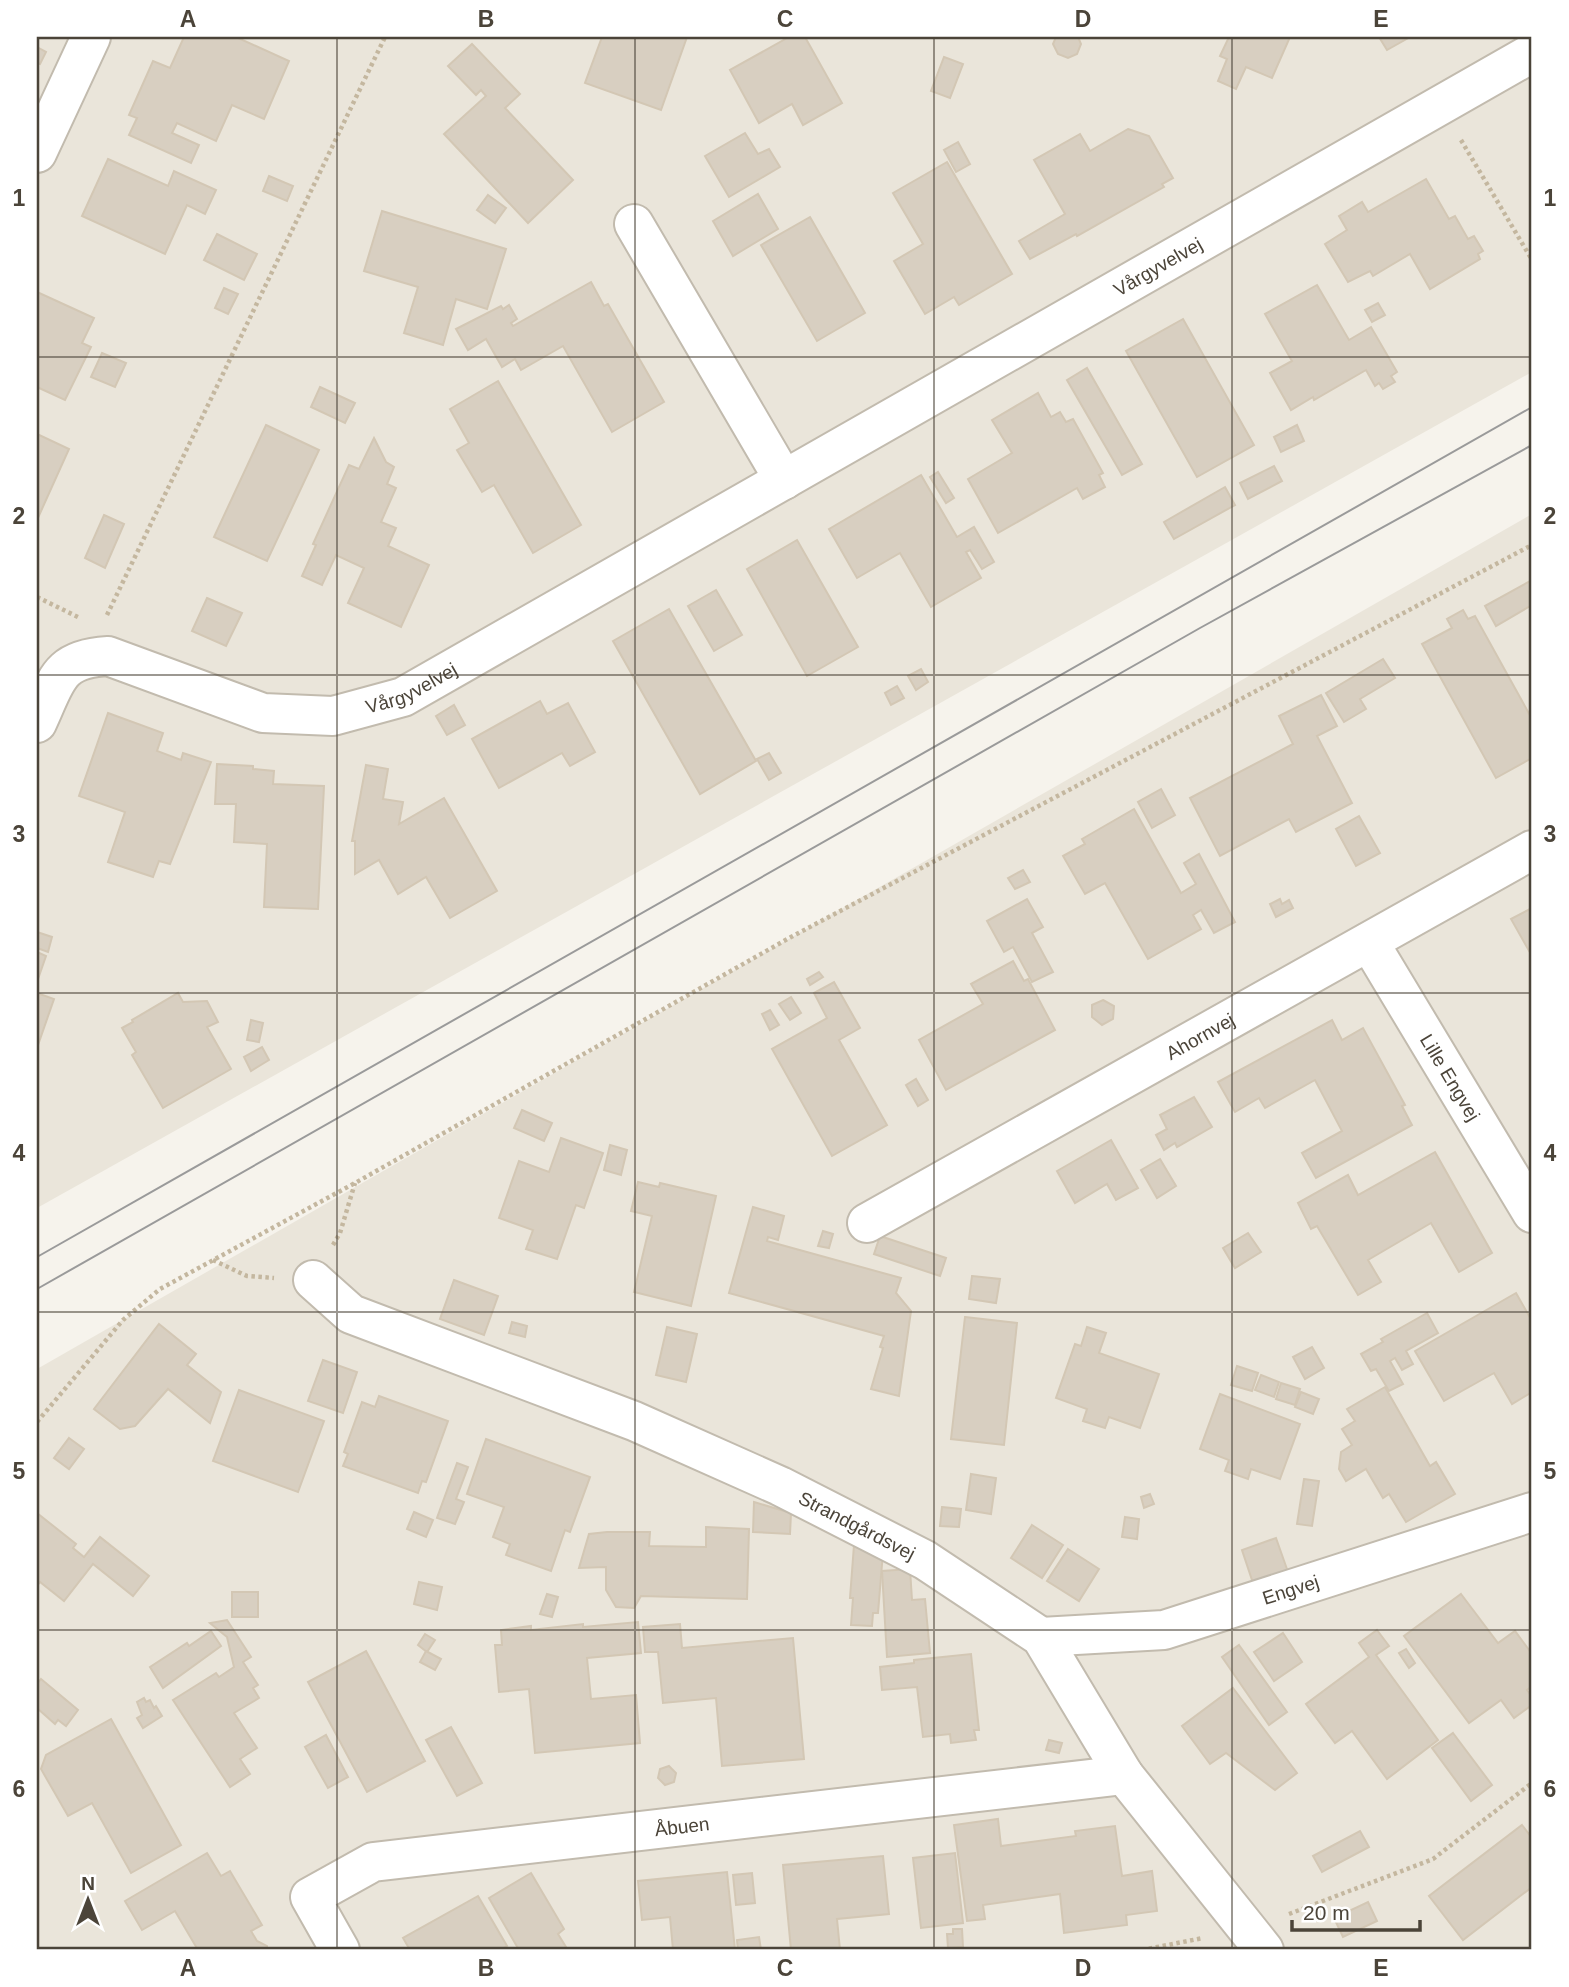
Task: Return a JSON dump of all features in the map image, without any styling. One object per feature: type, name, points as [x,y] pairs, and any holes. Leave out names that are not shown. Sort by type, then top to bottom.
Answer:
[{"type":"street","points":[[37,150],[91,37]]},
{"type":"street","name":"Vårgyvelvej","points":[[37,723],[62,670],[86,657],[108,656],[263,713],[333,716],[403,697],[1532,53]]},
{"type":"street","points":[[634,224],[783,480]]},
{"type":"street","name":"Ahornvej","points":[[867,1223],[1532,850]]},
{"type":"street","name":"Lille Engvej","points":[[1369,942],[1532,1213]]},
{"type":"street","name":"Strandgårdsvej","points":[[313,1280],[351,1314],[634,1421],[780,1486],[925,1559],[1041,1637],[1124,1776],[1256,1940]]},
{"type":"street","name":"Engvej","points":[[1041,1637],[1164,1630],[1532,1512]]},
{"type":"street","name":"Åbuen","points":[[340,1950],[310,1897],[373,1862],[1124,1776]]},
{"type":"path","points":[[107,615],[385,37]]},
{"type":"path","points":[[1441,106],[1532,260]]},
{"type":"path","points":[[37,1422],[122,1320],[160,1289],[355,1183],[791,937],[1532,545]]},
{"type":"path","points":[[37,597],[90,622]]},
{"type":"path","points":[[212,1260],[247,1276],[313,1280],[340,1233],[355,1183]]},
{"type":"path","points":[[1142,1950],[1256,1940],[1433,1859],[1532,1783]]},
{"type":"shaded area","points":[[37,37],[1532,37],[1532,372],[37,1208]]},
{"type":"shaded area","points":[[1532,514],[1532,1950],[37,1950],[37,1369]]},
{"type":"building","points":[[184,37],[236,37],[289,61],[264,119],[232,105],[216,141],[177,123],[172,133],[199,145],[191,163],[129,135],[137,118],[129,115],[153,61],[170,68]]},
{"type":"building","points":[[602,37],[687,37],[661,110],[585,83]]},
{"type":"building","points":[[789,37],[805,37],[842,103],[803,125],[792,104],[759,123],[730,70]]},
{"type":"building","points":[[1056,37],[1078,37],[1081,44],[1077,54],[1068,58],[1058,54],[1053,44]]},
{"type":"building","points":[[1229,37],[1290,37],[1272,78],[1246,67],[1236,89],[1218,81],[1227,59],[1220,56]]},
{"type":"building","points":[[1379,37],[1410,37],[1387,50]]},
{"type":"building","points":[[472,44],[520,94],[505,108],[573,180],[528,223],[444,134],[486,96],[481,90],[476,95],[448,66]]},
{"type":"building","points":[[37,47],[46,52],[40,64],[37,63]]},
{"type":"building","points":[[944,57],[963,64],[950,98],[931,91]]},
{"type":"building","points":[[1128,129],[1149,136],[1173,178],[1162,184],[1164,187],[1030,259],[1019,241],[1065,214],[1034,160],[1080,134],[1090,151]]},
{"type":"building","points":[[745,133],[758,154],[769,149],[780,167],[729,197],[705,156]]},
{"type":"building","points":[[958,142],[970,164],[956,172],[944,150]]},
{"type":"building","points":[[108,159],[168,186],[174,171],[216,190],[205,214],[187,205],[165,254],[82,216]]},
{"type":"building","points":[[947,162],[1012,274],[959,305],[954,297],[925,314],[894,261],[923,244],[893,193]]},
{"type":"building","points":[[269,176],[293,186],[287,201],[263,191]]},
{"type":"building","points":[[1426,179],[1449,219],[1455,216],[1468,239],[1474,236],[1483,251],[1478,254],[1480,259],[1430,289],[1410,254],[1373,276],[1370,271],[1348,282],[1325,244],[1347,230],[1339,216],[1362,202],[1368,212]]},
{"type":"building","points":[[758,194],[778,229],[733,256],[713,221]]},
{"type":"building","points":[[488,195],[506,208],[495,223],[477,210]]},
{"type":"building","points":[[382,211],[506,249],[487,309],[456,299],[443,345],[404,333],[418,287],[364,271]]},
{"type":"building","points":[[810,217],[865,313],[817,341],[761,245]]},
{"type":"building","points":[[217,234],[257,254],[244,280],[204,260]]},
{"type":"building","points":[[591,282],[604,306],[608,304],[664,402],[612,432],[563,346],[521,370],[515,359],[502,367],[486,339],[468,350],[456,329],[501,306],[503,309],[509,305],[517,319],[511,323],[513,326]]},
{"type":"building","points":[[1317,285],[1349,340],[1371,327],[1397,372],[1391,376],[1395,382],[1383,389],[1379,383],[1375,386],[1366,370],[1291,410],[1270,373],[1292,361],[1265,314]]},
{"type":"building","points":[[224,288],[238,294],[228,314],[215,308]]},
{"type":"building","points":[[37,292],[94,318],[82,343],[91,347],[65,400],[37,387]]},
{"type":"building","points":[[1378,303],[1385,315],[1372,322],[1365,310]]},
{"type":"building","points":[[1183,319],[1254,445],[1197,477],[1126,351]]},
{"type":"building","points":[[102,353],[126,363],[115,387],[91,377]]},
{"type":"building","points":[[1087,368],[1142,464],[1122,475],[1067,380]]},
{"type":"building","points":[[498,381],[581,525],[533,553],[494,485],[482,492],[457,450],[469,443],[450,409]]},
{"type":"building","points":[[320,387],[355,403],[345,423],[311,407]]},
{"type":"building","points":[[1038,393],[1051,417],[1060,412],[1066,422],[1073,419],[1103,473],[1099,475],[1105,487],[1083,499],[1077,488],[998,533],[968,479],[1012,453],[992,420]]},
{"type":"building","points":[[266,425],[319,450],[267,561],[214,537]]},
{"type":"building","points":[[1297,425],[1304,441],[1281,452],[1274,437]]},
{"type":"building","points":[[37,434],[69,449],[37,520]]},
{"type":"building","points":[[374,438],[386,462],[394,467],[387,484],[396,488],[381,522],[396,528],[388,546],[429,565],[401,627],[348,603],[364,568],[336,555],[322,585],[302,576],[316,545],[313,544],[349,465],[359,469]]},
{"type":"building","points":[[1274,466],[1282,481],[1248,499],[1240,483]]},
{"type":"building","points":[[938,472],[954,498],[946,503],[930,477]]},
{"type":"building","points":[[921,475],[957,537],[974,527],[994,562],[982,569],[970,550],[966,552],[981,578],[931,607],[900,553],[857,578],[829,529]]},
{"type":"building","points":[[1225,487],[1235,505],[1174,539],[1164,522]]},
{"type":"building","points":[[104,515],[124,524],[105,568],[85,558]]},
{"type":"building","points":[[797,540],[858,647],[807,676],[747,569]]},
{"type":"building","points":[[1532,580],[1532,605],[1496,626],[1485,606]]},
{"type":"building","points":[[716,590],[742,635],[714,651],[688,606]]},
{"type":"building","points":[[207,598],[242,613],[226,646],[192,631]]},
{"type":"building","points":[[669,609],[756,761],[700,794],[613,641]]},
{"type":"building","points":[[1463,610],[1468,619],[1475,616],[1532,719],[1532,758],[1496,778],[1422,644],[1452,628],[1447,619]]},
{"type":"building","points":[[1383,659],[1395,678],[1360,699],[1366,709],[1344,722],[1326,693]]},
{"type":"building","points":[[921,669],[928,682],[916,690],[908,676]]},
{"type":"building","points":[[897,686],[904,698],[891,705],[885,693]]},
{"type":"building","points":[[1321,695],[1337,726],[1317,736],[1352,803],[1296,832],[1289,819],[1220,856],[1190,798],[1293,744],[1279,716]]},
{"type":"building","points":[[540,701],[547,714],[568,703],[595,752],[570,766],[562,753],[499,788],[472,739]]},
{"type":"building","points":[[454,705],[465,725],[447,735],[436,716]]},
{"type":"building","points":[[108,713],[163,733],[157,751],[181,760],[183,753],[211,762],[170,864],[159,861],[153,877],[108,862],[125,812],[79,796]]},
{"type":"building","points":[[769,753],[781,773],[769,780],[757,759]]},
{"type":"building","points":[[217,764],[253,766],[253,769],[274,771],[273,784],[324,786],[318,909],[264,907],[267,844],[234,842],[236,804],[215,804]]},
{"type":"building","points":[[366,765],[388,769],[383,799],[403,802],[399,824],[444,798],[497,891],[450,918],[426,877],[398,894],[379,860],[355,874],[355,841],[352,841]]},
{"type":"building","points":[[1161,789],[1175,815],[1152,828],[1138,802]]},
{"type":"building","points":[[1134,809],[1181,893],[1196,884],[1184,863],[1199,854],[1235,922],[1214,933],[1201,910],[1193,915],[1201,929],[1148,959],[1105,883],[1085,894],[1063,856],[1085,844],[1082,839]]},
{"type":"building","points":[[1359,816],[1380,853],[1356,866],[1336,829]]},
{"type":"building","points":[[1023,870],[1030,882],[1015,889],[1008,878]]},
{"type":"building","points":[[1027,899],[1043,927],[1032,933],[1053,972],[1032,982],[1013,947],[1004,952],[987,921]]},
{"type":"building","points":[[1280,899],[1282,904],[1289,900],[1293,908],[1276,917],[1270,904]]},
{"type":"building","points":[[1532,908],[1532,956],[1511,919]]},
{"type":"building","points":[[37,932],[52,937],[48,952],[37,948]]},
{"type":"building","points":[[37,952],[46,956],[37,982]]},
{"type":"building","points":[[1013,961],[1024,981],[1028,979],[1055,1030],[946,1090],[919,1040],[983,1004],[971,984]]},
{"type":"building","points":[[819,972],[823,977],[810,985],[807,979]]},
{"type":"building","points":[[834,982],[860,1028],[839,1040],[887,1125],[832,1156],[772,1049],[827,1018],[814,993]]},
{"type":"building","points":[[37,993],[54,999],[37,1048]]},
{"type":"building","points":[[178,993],[183,1002],[207,1001],[218,1022],[207,1027],[231,1069],[163,1108],[132,1055],[136,1052],[122,1028]]},
{"type":"building","points":[[791,997],[801,1013],[790,1020],[779,1004]]},
{"type":"building","points":[[1103,1000],[1114,1006],[1113,1019],[1102,1025],[1092,1017],[1092,1005]]},
{"type":"building","points":[[770,1010],[779,1025],[770,1030],[762,1014]]},
{"type":"building","points":[[251,1020],[263,1023],[259,1042],[247,1040]]},
{"type":"building","points":[[1332,1020],[1342,1040],[1363,1028],[1405,1105],[1402,1106],[1412,1125],[1316,1178],[1302,1153],[1342,1131],[1315,1080],[1265,1108],[1259,1098],[1235,1112],[1218,1082]]},
{"type":"building","points":[[262,1047],[269,1060],[251,1071],[244,1057]]},
{"type":"building","points":[[916,1079],[928,1100],[918,1106],[906,1085]]},
{"type":"building","points":[[1194,1097],[1212,1127],[1177,1147],[1175,1143],[1164,1150],[1156,1135],[1167,1129],[1160,1115]]},
{"type":"building","points":[[522,1110],[552,1123],[544,1141],[514,1128]]},
{"type":"building","points":[[561,1138],[603,1153],[584,1208],[576,1205],[557,1259],[526,1249],[533,1230],[499,1218],[519,1161],[549,1172]]},
{"type":"building","points":[[1111,1140],[1138,1188],[1116,1200],[1107,1184],[1075,1203],[1057,1171]]},
{"type":"building","points":[[610,1145],[627,1150],[621,1175],[604,1170]]},
{"type":"building","points":[[1435,1152],[1492,1253],[1459,1272],[1431,1223],[1368,1260],[1381,1282],[1358,1295],[1317,1226],[1311,1229],[1298,1203],[1348,1175],[1358,1195]]},
{"type":"building","points":[[1160,1159],[1176,1186],[1157,1198],[1141,1170]]},
{"type":"building","points":[[638,1182],[659,1187],[660,1183],[716,1196],[691,1306],[634,1292],[652,1216],[631,1211]]},
{"type":"building","points":[[753,1207],[784,1216],[778,1240],[768,1237],[767,1241],[901,1278],[896,1293],[911,1311],[899,1396],[871,1389],[884,1336],[729,1293]]},
{"type":"building","points":[[823,1231],[833,1234],[829,1248],[818,1246]]},
{"type":"building","points":[[1248,1233],[1261,1252],[1235,1268],[1223,1248]]},
{"type":"building","points":[[880,1236],[946,1258],[940,1276],[874,1254]]},
{"type":"building","points":[[972,1276],[1000,1279],[996,1303],[969,1299]]},
{"type":"building","points":[[454,1280],[498,1296],[484,1335],[440,1319]]},
{"type":"building","points":[[1516,1293],[1532,1321],[1532,1392],[1512,1404],[1494,1373],[1444,1401],[1415,1351]]},
{"type":"building","points":[[1427,1313],[1438,1333],[1406,1351],[1413,1364],[1402,1370],[1395,1358],[1390,1361],[1403,1384],[1389,1391],[1376,1369],[1371,1371],[1361,1354],[1383,1342],[1381,1339]]},
{"type":"building","points":[[965,1317],[1017,1323],[1004,1445],[951,1439]]},
{"type":"building","points":[[512,1322],[527,1326],[525,1337],[509,1333]]},
{"type":"building","points":[[159,1324],[196,1354],[187,1365],[221,1392],[210,1423],[168,1389],[135,1426],[120,1429],[94,1409]]},
{"type":"building","points":[[667,1327],[697,1334],[686,1382],[656,1375]]},
{"type":"building","points":[[1087,1327],[1106,1333],[1099,1353],[1159,1374],[1140,1428],[1109,1417],[1105,1428],[1083,1421],[1087,1409],[1056,1398],[1075,1344],[1081,1346]]},
{"type":"building","points":[[1312,1347],[1324,1368],[1305,1379],[1293,1357]]},
{"type":"building","points":[[323,1360],[357,1372],[343,1413],[308,1401]]},
{"type":"building","points":[[1237,1366],[1258,1373],[1252,1391],[1231,1385]]},
{"type":"building","points":[[1261,1375],[1279,1382],[1274,1397],[1255,1390]]},
{"type":"building","points":[[1281,1383],[1300,1389],[1295,1405],[1276,1399]]},
{"type":"building","points":[[1385,1387],[1430,1466],[1436,1462],[1455,1494],[1406,1522],[1389,1494],[1383,1498],[1366,1469],[1346,1481],[1339,1469],[1341,1452],[1352,1445],[1342,1429],[1355,1421],[1347,1409]]},
{"type":"building","points":[[239,1390],[324,1421],[298,1492],[213,1461]]},
{"type":"building","points":[[1301,1392],[1319,1399],[1313,1414],[1295,1407]]},
{"type":"building","points":[[1220,1394],[1300,1424],[1280,1479],[1251,1469],[1248,1479],[1225,1471],[1229,1460],[1200,1449]]},
{"type":"building","points":[[379,1396],[448,1421],[426,1482],[422,1481],[418,1493],[343,1466],[348,1454],[344,1452],[362,1402],[375,1407]]},
{"type":"building","points":[[69,1438],[84,1449],[69,1469],[54,1458]]},
{"type":"building","points":[[486,1439],[590,1477],[570,1532],[565,1530],[551,1571],[506,1555],[510,1544],[493,1537],[504,1507],[467,1494]]},
{"type":"building","points":[[457,1463],[468,1467],[456,1499],[464,1502],[455,1524],[437,1518]]},
{"type":"building","points":[[971,1474],[996,1478],[991,1514],[966,1510]]},
{"type":"building","points":[[1304,1479],[1319,1481],[1312,1526],[1297,1524]]},
{"type":"building","points":[[1150,1494],[1154,1504],[1144,1508],[1141,1497]]},
{"type":"building","points":[[754,1502],[791,1513],[790,1534],[753,1532]]},
{"type":"building","points":[[942,1507],[961,1509],[959,1527],[940,1526]]},
{"type":"building","points":[[414,1512],[433,1520],[426,1537],[407,1529]]},
{"type":"building","points":[[37,1513],[76,1544],[73,1548],[84,1557],[100,1537],[149,1576],[133,1596],[93,1564],[64,1601],[40,1582],[37,1586]]},
{"type":"building","points":[[1125,1517],[1139,1519],[1137,1539],[1122,1537]]},
{"type":"building","points":[[1032,1525],[1063,1545],[1042,1578],[1011,1558]]},
{"type":"building","points":[[706,1527],[749,1529],[747,1599],[641,1596],[634,1608],[616,1607],[606,1590],[606,1567],[579,1568],[589,1534],[650,1532],[649,1546],[706,1547]]},
{"type":"building","points":[[1276,1538],[1288,1572],[1253,1583],[1242,1550]]},
{"type":"building","points":[[854,1545],[883,1552],[878,1613],[873,1613],[872,1626],[851,1625]]},
{"type":"building","points":[[1068,1549],[1099,1569],[1079,1601],[1047,1581]]},
{"type":"building","points":[[910,1569],[912,1600],[925,1599],[930,1653],[887,1657],[882,1571]]},
{"type":"building","points":[[419,1582],[442,1587],[437,1610],[414,1604]]},
{"type":"building","points":[[232,1592],[258,1592],[258,1617],[232,1617]]},
{"type":"building","points":[[547,1594],[558,1597],[552,1617],[540,1614]]},
{"type":"building","points":[[1461,1594],[1498,1643],[1515,1631],[1532,1654],[1532,1686],[1527,1690],[1532,1697],[1532,1705],[1514,1718],[1501,1700],[1469,1723],[1404,1636]]},
{"type":"building","points":[[227,1620],[251,1657],[243,1662],[258,1685],[253,1688],[259,1698],[234,1713],[257,1748],[240,1759],[250,1774],[230,1787],[173,1700],[216,1673],[219,1677],[234,1667],[227,1637],[210,1623]]},
{"type":"building","points":[[638,1622],[641,1653],[587,1658],[591,1699],[636,1695],[640,1743],[535,1753],[529,1689],[499,1692],[495,1645],[502,1645],[501,1630],[531,1626],[531,1630],[583,1624],[583,1627]]},
{"type":"building","points":[[680,1624],[682,1648],[793,1638],[804,1759],[722,1766],[716,1698],[663,1703],[658,1652],[645,1652],[643,1627]]},
{"type":"building","points":[[1377,1630],[1389,1646],[1376,1655],[1438,1740],[1387,1779],[1352,1731],[1335,1743],[1306,1704],[1369,1657],[1359,1643]]},
{"type":"building","points":[[211,1631],[221,1646],[163,1688],[150,1667]]},
{"type":"building","points":[[1283,1633],[1302,1662],[1274,1681],[1254,1652]]},
{"type":"building","points":[[425,1634],[435,1640],[427,1652],[418,1645]]},
{"type":"building","points":[[1239,1645],[1287,1712],[1269,1725],[1222,1657]]},
{"type":"building","points":[[1406,1649],[1415,1663],[1409,1668],[1399,1653]]},
{"type":"building","points":[[366,1651],[425,1761],[367,1792],[308,1682]]},
{"type":"building","points":[[426,1651],[441,1659],[435,1670],[420,1662]]},
{"type":"building","points":[[971,1654],[979,1730],[974,1730],[976,1740],[951,1743],[950,1734],[923,1737],[917,1687],[882,1690],[880,1667],[914,1663],[914,1660]]},
{"type":"building","points":[[41,1679],[78,1710],[66,1726],[58,1720],[55,1724],[37,1708],[37,1684]]},
{"type":"building","points":[[1233,1688],[1297,1773],[1275,1790],[1226,1753],[1210,1764],[1182,1726]]},
{"type":"building","points":[[144,1698],[146,1702],[150,1700],[154,1708],[156,1706],[162,1716],[143,1728],[137,1718],[142,1715],[137,1702]]},
{"type":"building","points":[[111,1719],[181,1845],[131,1873],[92,1803],[68,1816],[41,1769],[46,1755]]},
{"type":"building","points":[[451,1727],[482,1783],[457,1796],[426,1740]]},
{"type":"building","points":[[1453,1733],[1492,1785],[1471,1801],[1432,1748]]},
{"type":"building","points":[[326,1735],[348,1777],[328,1788],[305,1747]]},
{"type":"building","points":[[1049,1740],[1062,1743],[1059,1753],[1046,1750]]},
{"type":"building","points":[[669,1766],[676,1773],[674,1782],[665,1785],[658,1778],[660,1769]]},
{"type":"building","points":[[998,1819],[1001,1846],[1076,1836],[1075,1831],[1115,1826],[1122,1876],[1152,1871],[1157,1911],[1126,1915],[1127,1925],[1064,1933],[1060,1894],[983,1905],[985,1919],[967,1921],[954,1825]]},
{"type":"building","points":[[1522,1825],[1532,1838],[1532,1887],[1463,1940],[1429,1896]]},
{"type":"building","points":[[1360,1831],[1369,1847],[1322,1872],[1313,1856]]},
{"type":"building","points":[[207,1853],[221,1876],[230,1871],[262,1925],[251,1931],[257,1941],[267,1946],[267,1950],[198,1950],[175,1911],[142,1930],[125,1901]]},
{"type":"building","points":[[955,1853],[963,1923],[921,1928],[913,1858]]},
{"type":"building","points":[[883,1856],[889,1914],[837,1919],[840,1950],[791,1950],[783,1865]]},
{"type":"building","points":[[727,1872],[735,1950],[673,1950],[670,1917],[642,1920],[638,1881]]},
{"type":"building","points":[[531,1873],[564,1929],[558,1934],[566,1947],[561,1950],[519,1950],[489,1898]]},
{"type":"building","points":[[752,1873],[755,1903],[736,1905],[733,1875]]},
{"type":"building","points":[[478,1896],[507,1946],[500,1950],[410,1950],[403,1938]]},
{"type":"building","points":[[1368,1902],[1377,1921],[1343,1937],[1334,1918]]},
{"type":"building","points":[[953,1929],[962,1929],[963,1947],[948,1948],[947,1934],[953,1934]]},
{"type":"building","points":[[759,1937],[761,1950],[738,1950],[737,1940]]},
{"type":"tram line","points":[[37,1257],[1532,407]]},
{"type":"tram line","points":[[37,1289],[1200,628],[1532,445]]}]
